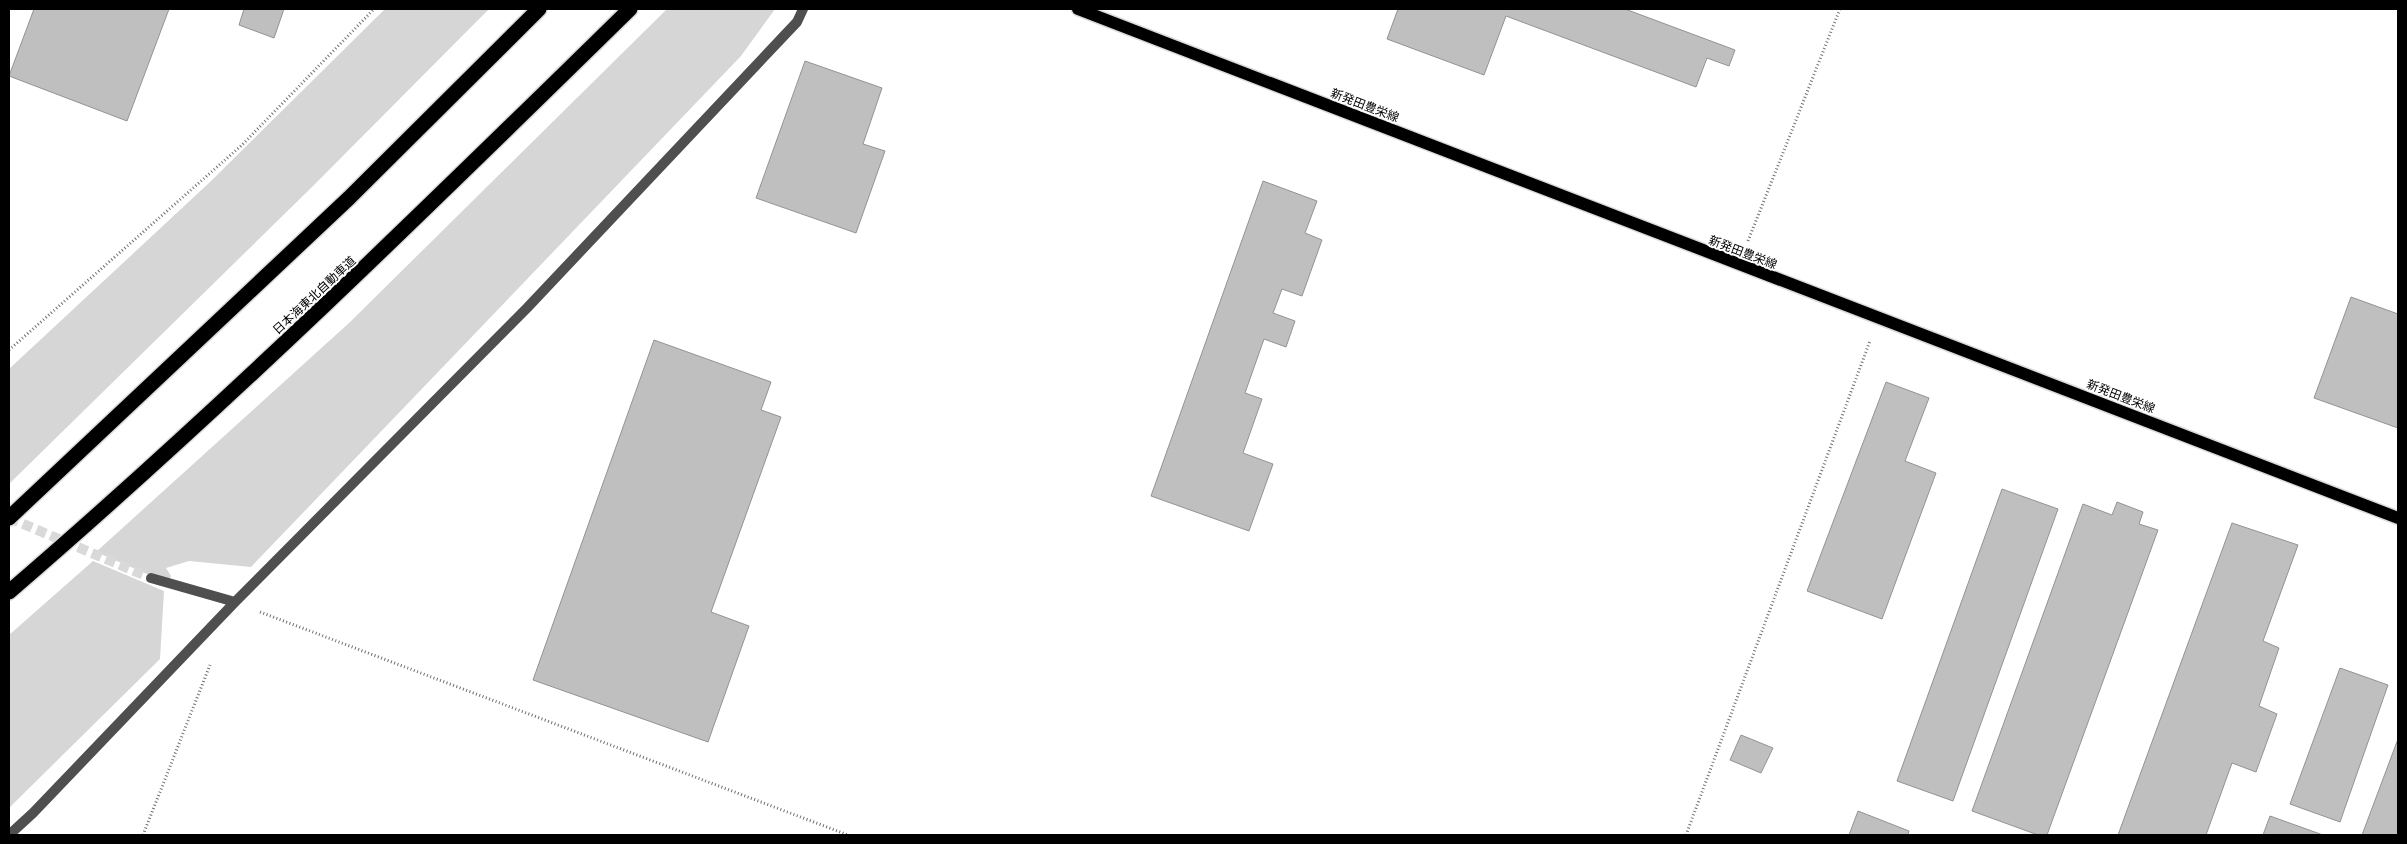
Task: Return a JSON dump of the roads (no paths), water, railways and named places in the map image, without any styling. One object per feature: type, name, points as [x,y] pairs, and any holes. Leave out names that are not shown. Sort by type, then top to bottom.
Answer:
[{"type":"highway","points":[[9,518],[342,205],[539,9]]},
{"type":"highway","name":"日本海東北自動車道","points":[[9,592],[108,507],[383,251],[630,9]]},
{"type":"main road","name":"新発田豊栄線","points":[[1078,9],[2398,518]]},
{"type":"street","points":[[9,835],[33,813],[235,602],[527,308],[797,22],[803,9]]},
{"type":"street","points":[[151,578],[235,602]]},
{"type":"tunnel","points":[[9,518],[151,578]]}]
